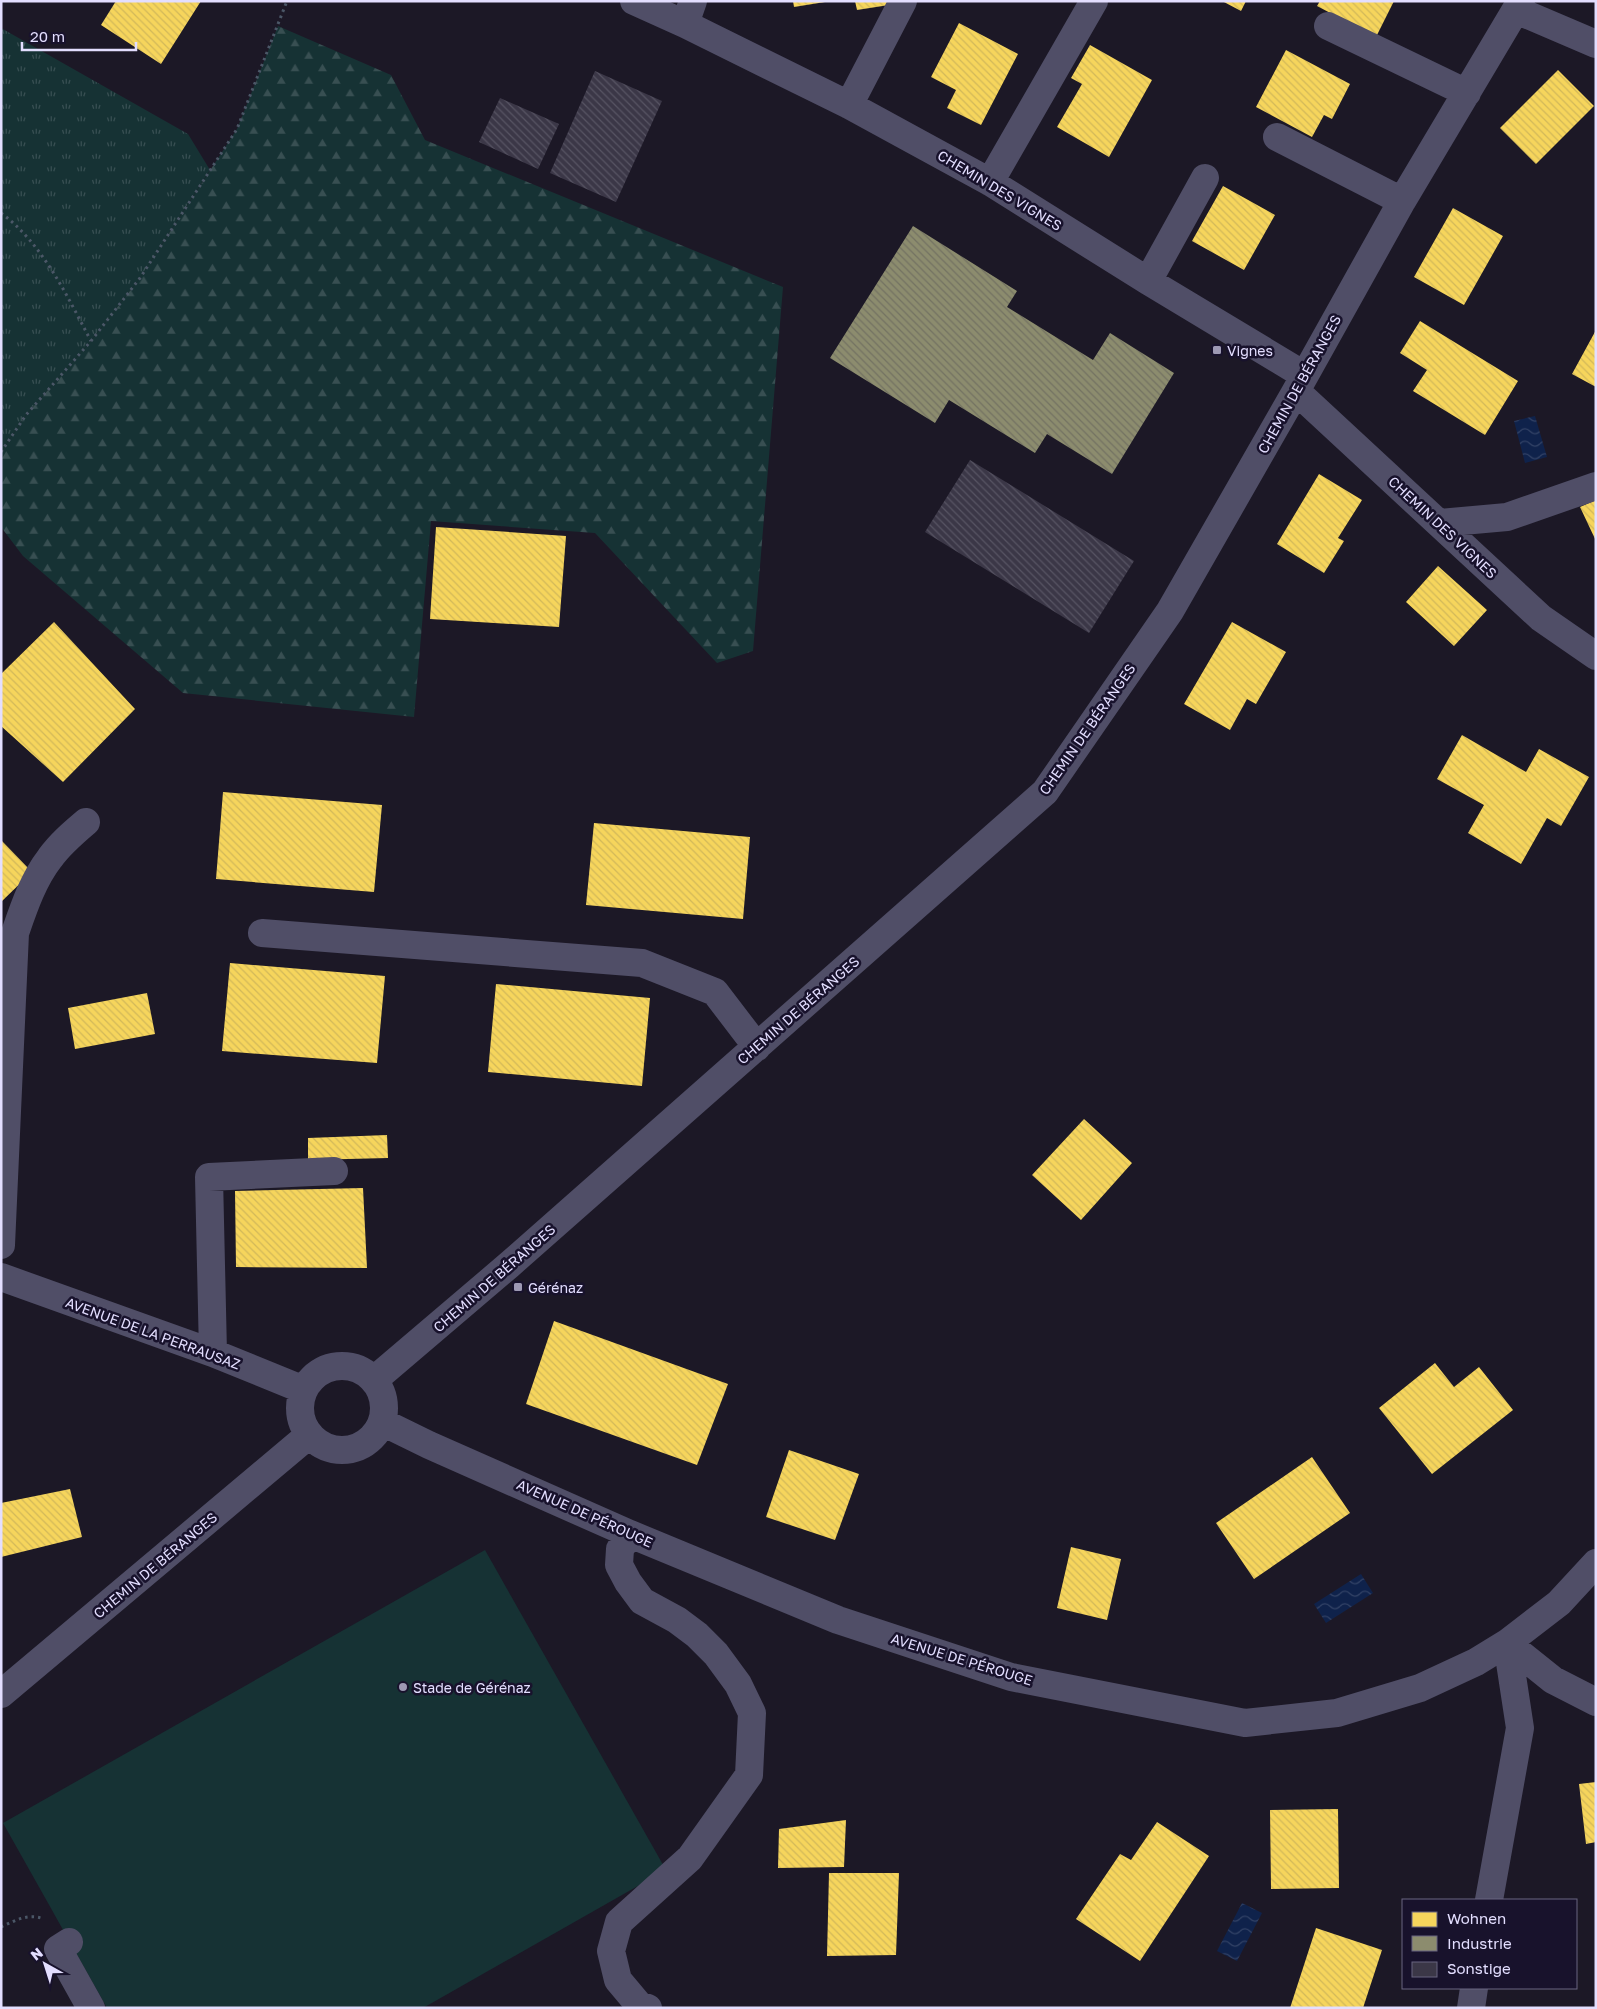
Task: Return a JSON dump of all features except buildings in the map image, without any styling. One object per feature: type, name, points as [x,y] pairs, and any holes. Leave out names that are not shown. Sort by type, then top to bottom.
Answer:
[{"type":"street","name":"CHEMIN DES VIGNES","points":[[634,1],[689,12],[849,105],[990,182],[1148,281],[1300,383],[1440,524],[1541,618],[1596,656]]},
{"type":"street","points":[[849,105],[904,1]]},
{"type":"street","points":[[990,182],[1094,1]]},
{"type":"street","points":[[1519,6],[1596,44]]},
{"type":"street","name":"CHEMIN DE BÉRANGES","points":[[374,1380],[509,1265],[1045,792],[1170,611],[1402,201],[1519,6]]},
{"type":"street","points":[[1328,26],[1467,93]]},
{"type":"street","points":[[1277,137],[1402,201]]},
{"type":"street","points":[[1148,281],[1205,178]]},
{"type":"street","points":[[1440,524],[1507,517],[1596,486]]},
{"type":"street","points":[[1,1245],[15,933],[30,890],[49,859],[62,843],[86,822]]},
{"type":"street","points":[[262,933],[642,962],[715,992],[757,1047]]},
{"type":"street","points":[[213,1353],[209,1176],[334,1171]]},
{"type":"street","name":"AVENUE DE LA PERRAUSAZ","points":[[1,1277],[213,1353],[304,1390]]},
{"type":"street","points":[[336,1366],[357,1369],[374,1380],[384,1400],[382,1422],[371,1438],[355,1448],[342,1450],[330,1449],[318,1443],[309,1435],[300,1413],[304,1390],[312,1378],[324,1370],[336,1366]]},
{"type":"street","name":"AVENUE DE PÉROUGE","points":[[382,1422],[429,1445],[630,1534],[838,1620],[1011,1677],[1245,1723],[1338,1713],[1420,1688],[1476,1662],[1507,1643],[1559,1603],[1596,1563]]},
{"type":"street","name":"CHEMIN DE BÉRANGES","points":[[1,1694],[309,1435]]},
{"type":"street","points":[[630,1534],[620,1550],[619,1565],[628,1582],[642,1601],[698,1634],[716,1654],[738,1684],[752,1713],[749,1774],[690,1858],[619,1922],[611,1951],[618,1980],[639,2005],[648,2008]]},
{"type":"street","points":[[1507,1643],[1552,1680],[1596,1702]]},
{"type":"street","points":[[1489,1899],[1520,1728],[1507,1643]]},
{"type":"street","points":[[69,1942],[58,1949],[91,2008]]},
{"type":"street","points":[[1471,2008],[1474,1989]]},
{"type":"path","points":[[1,452],[26,415],[90,341],[140,278],[237,129],[288,1]]},
{"type":"path","points":[[1,213],[11,220],[44,258],[66,292],[90,341]]},
{"type":"path","points":[[1,1926],[22,1917],[36,1916],[47,1920]]},
{"type":"green space","points":[[278,26],[391,75],[425,140],[783,287],[753,651],[717,663],[595,533],[431,521],[414,717],[183,693],[23,556],[1,527],[1,452],[26,415],[91,341],[140,278],[237,129]]},
{"type":"green space","points":[[1,28],[188,134],[210,170],[140,278],[91,341],[26,415],[1,452]]},
{"type":"green space","name":"Stade de Gérénaz","points":[[485,1550],[666,1870],[423,2008],[107,2008],[3,1823]]},
{"type":"water","points":[[1535,416],[1547,457],[1525,463],[1514,421]]},
{"type":"water","points":[[1361,1574],[1373,1593],[1326,1623],[1314,1604]]},
{"type":"water","points":[[1242,1903],[1262,1913],[1237,1961],[1217,1951]]},
{"type":"place","name":"Vignes","points":[[1217,350]]},
{"type":"place","name":"Gérénaz","points":[[518,1287]]},
{"type":"place","name":"Stade de Gérénaz","points":[[403,1687]]}]
